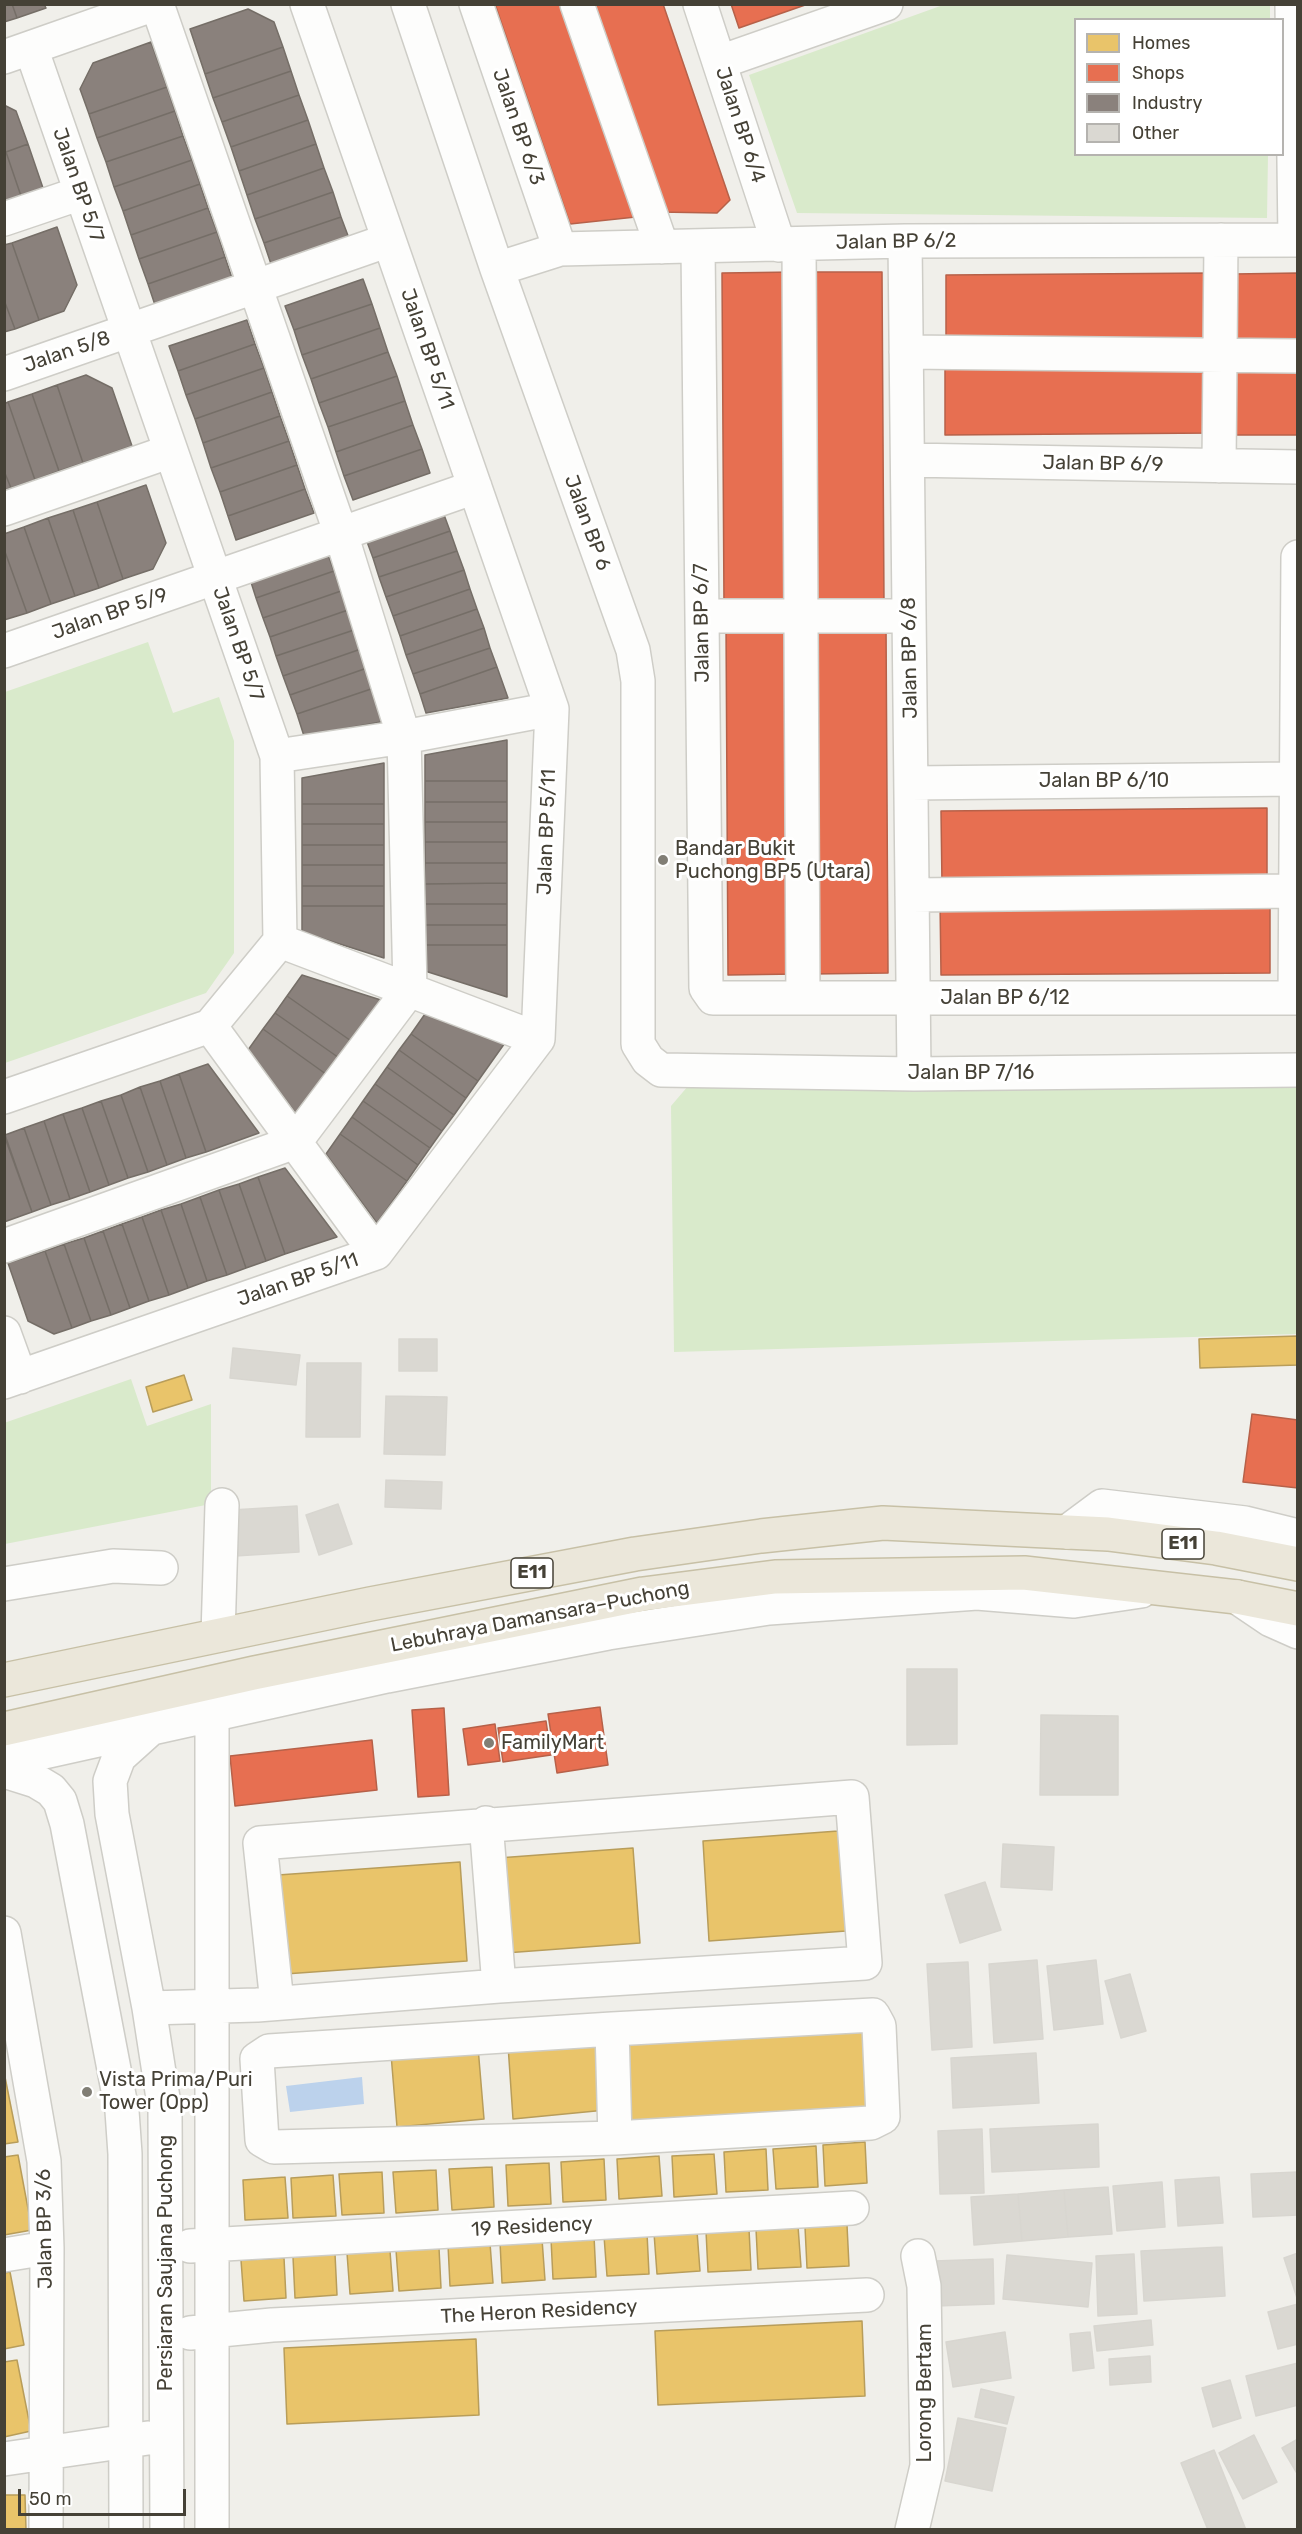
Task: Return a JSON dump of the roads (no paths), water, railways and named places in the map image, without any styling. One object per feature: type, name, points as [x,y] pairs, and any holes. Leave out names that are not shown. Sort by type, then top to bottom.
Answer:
[{"type":"highway","name":"E11","points":[[4,1680],[218,1635],[635,1554],[761,1536],[883,1523],[1108,1534],[1216,1548],[1298,1564]]},
{"type":"highway","name":"Lebuhraya Damansara–Puchong","points":[[4,1729],[254,1673],[643,1594],[775,1577],[1024,1573],[1237,1597],[1298,1609]]},
{"type":"street","points":[[4,1246],[296,1142],[410,989],[404,737],[341,534],[156,4],[17,52]]},
{"type":"street","name":"Jalan BP 5/11","points":[[12,1379],[376,1253],[538,1039],[552,709],[307,4]]},
{"type":"street","name":"Jalan BP 6","points":[[408,4],[497,269],[633,650],[638,681],[638,1044],[648,1060]]},
{"type":"street","name":"Jalan BP 6/3","points":[[476,4],[560,249]]},
{"type":"street","points":[[577,4],[662,247]]},
{"type":"street","name":"Jalan BP 6/4","points":[[700,4],[789,245],[800,616],[803,998]]},
{"type":"street","points":[[720,62],[886,4]]},
{"type":"street","points":[[1292,4],[1296,240]]},
{"type":"street","name":"Jalan BP 5/7","points":[[17,52],[81,193],[277,756],[280,941]]},
{"type":"street","points":[[4,219],[81,193]]},
{"type":"street","name":"Jalan 5/8","points":[[4,374],[389,240]]},
{"type":"street","points":[[1219,466],[1221,240]]},
{"type":"street","name":"Jalan BP 6/2","points":[[497,269],[560,249],[905,241],[1296,240]]},
{"type":"street","name":"Jalan BP 6/8","points":[[905,241],[914,1074]]},
{"type":"street","name":"Jalan BP 6/7","points":[[698,247],[706,988],[713,998]]},
{"type":"street","points":[[906,352],[1298,356]]},
{"type":"street","points":[[4,509],[171,451]]},
{"type":"street","name":"Jalan BP 6/9","points":[[908,460],[1298,467]]},
{"type":"street","name":"Jalan BP 5/9","points":[[4,651],[475,487]]},
{"type":"street","points":[[1296,998],[1298,557]]},
{"type":"street","points":[[702,616],[909,616]]},
{"type":"street","points":[[277,756],[404,737],[552,709]]},
{"type":"street","name":"Jalan BP 6/10","points":[[911,783],[1296,779]]},
{"type":"street","points":[[912,895],[1296,891]]},
{"type":"street","points":[[4,1097],[210,1026],[280,941],[538,1039]]},
{"type":"street","name":"Jalan BP 6/12","points":[[713,998],[1296,998]]},
{"type":"street","points":[[210,1026],[376,1253]]},
{"type":"street","name":"Jalan BP 7/16","points":[[648,1060],[661,1070],[914,1074],[1298,1070]]},
{"type":"street","points":[[4,1333],[12,1379]]},
{"type":"street","points":[[218,1635],[222,1505]]},
{"type":"street","points":[[1067,1532],[1102,1506],[1245,1523],[1298,1536]]},
{"type":"street","points":[[4,1584],[113,1566],[161,1568]]},
{"type":"street","points":[[4,1761],[387,1676],[608,1633],[769,1608],[977,1593],[1074,1601],[1162,1589]]},
{"type":"street","points":[[1237,1597],[1271,1620],[1298,1632]]},
{"type":"street","points":[[212,1715],[212,2529]]},
{"type":"street","name":"Persiaran Saujana Puchong","points":[[149,1730],[119,1756],[110,1781],[112,1814],[149,2008],[165,2111],[167,2529]]},
{"type":"street","name":"Persiaran Saujana Puchong","points":[[4,1771],[36,1781],[51,1790],[60,1801],[67,1824],[122,2110],[125,2154],[126,2529]]},
{"type":"street","points":[[149,2008],[278,2003],[499,1986],[865,1963],[852,1797],[486,1823],[260,1843],[278,2003]]},
{"type":"street","points":[[486,1823],[499,1986]]},
{"type":"street","name":"Jalan BP 3/6","points":[[4,1933],[15,2045],[44,2162],[48,2247],[46,2529]]},
{"type":"street","points":[[873,2015],[879,2026],[883,2117],[871,2123],[615,2138],[274,2147],[262,2140],[257,2059],[268,2051],[612,2029],[873,2015]]},
{"type":"street","points":[[612,2029],[615,2138]]},
{"type":"street","points":[[165,2111],[260,2108]]},
{"type":"street","name":"19 Residency","points":[[167,2247],[852,2208]]},
{"type":"street","points":[[4,2255],[48,2247]]},
{"type":"street","name":"Lorong Bertam","points":[[912,2529],[927,2466],[924,2286],[918,2256]]},
{"type":"street","name":"The Heron Residency","points":[[167,2334],[212,2332],[272,2325],[867,2295]]},
{"type":"street","points":[[4,2459],[167,2435],[212,2424]]},
{"type":"water","points":[[362,2077],[364,2104],[290,2112],[286,2086]]},
{"type":"place","name":"Bandar Bukit Puchong BP5 (Utara)","points":[[663,860]]},
{"type":"place","name":"FamilyMart","points":[[489,1743]]},
{"type":"place","name":"Vista Prima/Puri Tower (Opp)","points":[[87,2092]]}]
